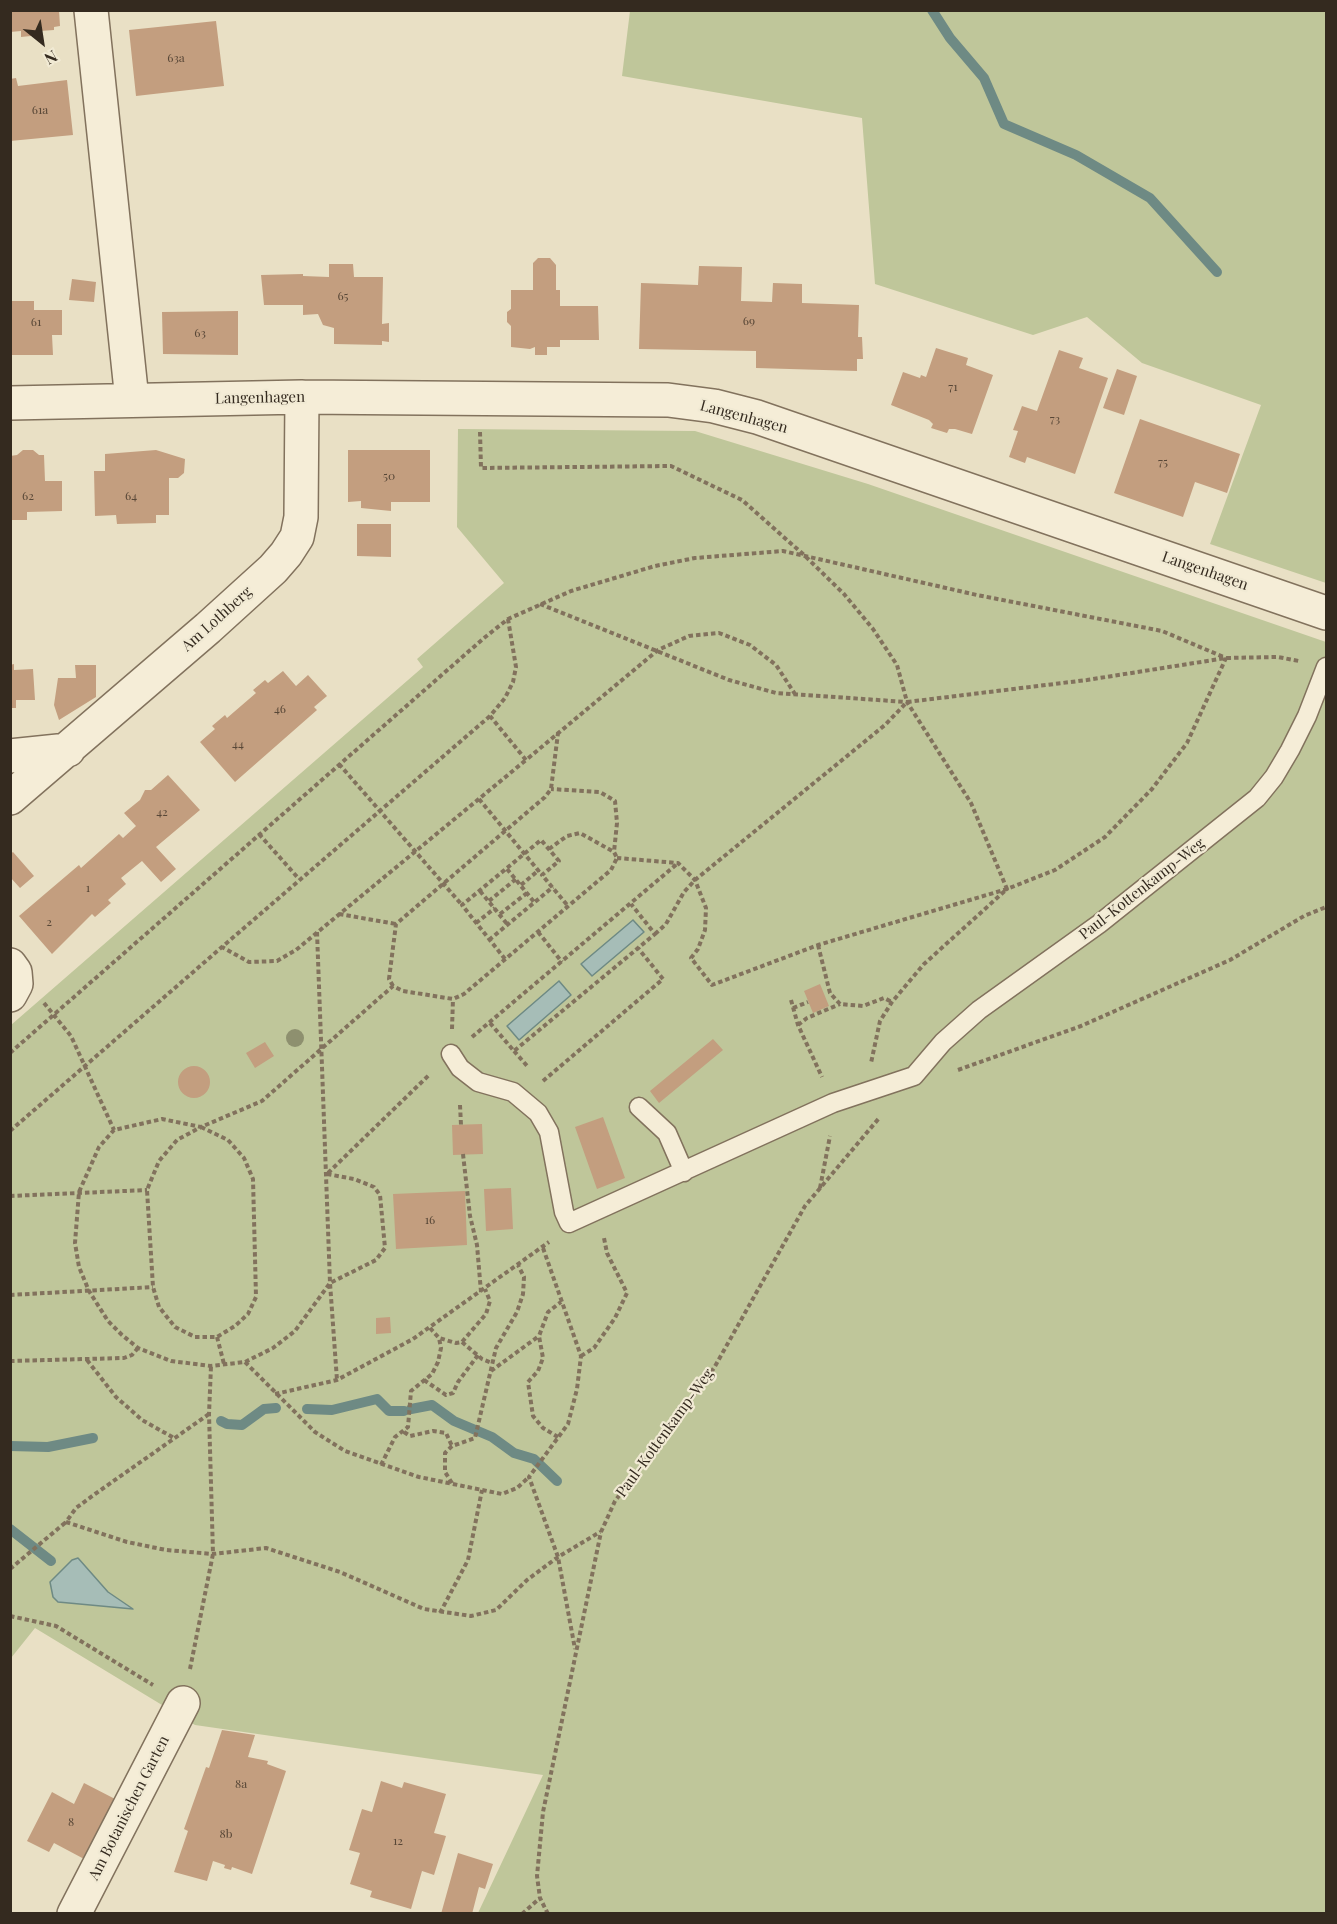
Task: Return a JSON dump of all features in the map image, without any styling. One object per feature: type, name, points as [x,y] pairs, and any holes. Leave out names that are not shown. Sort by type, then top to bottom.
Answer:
[{"type":"street","points":[[91,10],[132,400]]},
{"type":"street","name":"Langenhagen","points":[[10,403],[302,397],[668,399],[714,406],[768,421],[1326,613]]},
{"type":"street","name":"Am Lothberg","points":[[10,798],[208,628],[273,569],[286,554],[297,537],[301,517],[302,397]]},
{"type":"street","points":[[10,756],[68,750]]},
{"type":"street","points":[[10,965],[15,972],[16,984],[10,995]]},
{"type":"street","name":"Am Botanischen Garten","points":[[74,1914],[183,1703]]},
{"type":"lane","name":"Paul-Kottenkamp-Weg","points":[[914,1076],[943,1042],[979,1010],[1099,924],[1257,798],[1274,777],[1294,741],[1326,667]]},
{"type":"lane","points":[[451,1054],[460,1068],[478,1082],[513,1092],[538,1113],[549,1132],[564,1212],[569,1223],[833,1104],[914,1076]]},
{"type":"lane","points":[[639,1107],[667,1133],[684,1172]]},
{"type":"path","points":[[480,399],[481,468],[671,466],[741,500],[804,555],[844,594],[873,629],[897,665],[907,702],[971,803],[1007,889]]},
{"type":"path","points":[[10,1053],[508,619],[540,603],[656,566],[695,558],[783,551],[977,595],[1162,631],[1226,658]]},
{"type":"path","points":[[540,603],[729,680],[776,693],[907,702],[1087,680],[1226,658],[1278,657],[1307,662]]},
{"type":"path","points":[[10,1131],[490,716],[506,698],[516,667],[508,619]]},
{"type":"path","points":[[222,947],[249,962],[277,961],[317,932],[658,650],[689,636],[719,633],[750,645],[776,665],[795,694]]},
{"type":"path","points":[[617,858],[678,863],[695,880],[706,908],[705,930],[698,949],[690,958],[712,985],[818,945],[1007,889],[1055,870],[1105,837],[1152,789],[1187,743],[1212,694],[1226,658]]},
{"type":"path","points":[[514,1051],[666,924],[684,892],[695,880],[885,725],[907,702]]},
{"type":"path","points":[[490,716],[526,760]]},
{"type":"path","points":[[558,733],[551,789],[545,797],[504,829],[396,924],[389,979],[393,986],[403,991],[453,999],[505,959],[611,870],[617,858]]},
{"type":"path","points":[[339,764],[462,905],[505,959]]},
{"type":"path","points":[[551,789],[600,792],[615,801],[617,823],[614,852],[617,858]]},
{"type":"path","points":[[479,799],[568,906]]},
{"type":"path","points":[[549,849],[567,836],[580,833],[614,852]]},
{"type":"path","points":[[259,834],[299,879]]},
{"type":"path","points":[[462,905],[541,840],[559,861],[542,875]]},
{"type":"path","points":[[327,1174],[451,1054],[678,863]]},
{"type":"path","points":[[507,869],[535,903]]},
{"type":"path","points":[[520,885],[539,870]]},
{"type":"path","points":[[489,901],[516,879]]},
{"type":"path","points":[[489,940],[553,887]]},
{"type":"path","points":[[878,1120],[871,1060],[880,1021],[892,1002],[924,964],[1007,889]]},
{"type":"path","points":[[480,891],[508,924]]},
{"type":"path","points":[[500,914],[527,893]]},
{"type":"path","points":[[631,904],[655,934]]},
{"type":"path","points":[[914,1076],[951,1072],[1081,1026],[1230,960],[1304,916],[1326,907]]},
{"type":"path","points":[[476,923],[495,908]]},
{"type":"path","points":[[339,914],[396,924]]},
{"type":"path","points":[[317,932],[330,1283],[338,1380]]},
{"type":"path","points":[[537,932],[562,962]]},
{"type":"path","points":[[818,945],[831,993],[840,1004]]},
{"type":"path","points":[[490,1023],[541,1082],[663,979],[638,948]]},
{"type":"path","points":[[327,1174],[354,1179],[374,1188],[380,1195],[385,1248],[376,1260],[330,1283],[295,1331],[273,1348],[245,1362],[211,1366],[171,1360],[138,1348],[108,1321],[89,1291],[79,1267],[75,1243],[79,1192],[99,1147],[114,1130],[162,1119],[201,1127],[228,1140],[244,1158],[253,1179],[256,1297],[249,1314],[217,1337],[195,1337],[175,1328],[159,1307],[153,1287],[147,1190],[159,1161],[177,1140],[201,1127],[262,1101],[321,1046],[393,986]]},
{"type":"path","points":[[824,995],[831,993]]},
{"type":"path","points":[[798,1025],[807,1018],[840,1004],[862,1006],[884,998],[892,1002]]},
{"type":"path","points":[[791,1000],[798,1025],[823,1079]]},
{"type":"path","points":[[43,1002],[71,1036],[86,1063],[114,1130]]},
{"type":"path","points":[[793,1008],[808,1002]]},
{"type":"path","name":"Paul-Kottenkamp-Weg","points":[[548,1914],[540,1898],[537,1876],[543,1812],[601,1532],[615,1501],[714,1368],[805,1206],[914,1076]]},
{"type":"path","points":[[820,1189],[833,1104]]},
{"type":"path","points":[[439,1338],[456,1343],[462,1342],[486,1314],[490,1301],[483,1290],[477,1245],[470,1216],[463,1154]]},
{"type":"path","points":[[10,1196],[147,1190]]},
{"type":"path","points":[[581,1356],[594,1348],[615,1318],[627,1293],[607,1253],[597,1212]]},
{"type":"path","points":[[245,1362],[275,1394],[315,1432],[345,1451],[381,1465],[502,1494],[517,1488],[529,1477],[532,1470],[568,1425],[577,1389],[581,1356],[543,1248],[430,1328],[338,1380],[275,1394]]},
{"type":"path","points":[[453,1484],[445,1472],[445,1453],[452,1446],[475,1438],[492,1363],[504,1331],[517,1312],[523,1294],[524,1277],[518,1265]]},
{"type":"path","points":[[10,1295],[153,1287]]},
{"type":"path","points":[[558,1437],[543,1428],[533,1416],[528,1382],[538,1371],[543,1358],[539,1336],[548,1311],[562,1302]]},
{"type":"path","points":[[381,1465],[394,1437],[408,1427],[411,1391],[424,1380],[438,1362],[441,1348],[439,1338],[430,1328]]},
{"type":"path","points":[[490,1372],[539,1336]]},
{"type":"path","points":[[217,1337],[224,1364]]},
{"type":"path","points":[[462,1342],[492,1363]]},
{"type":"path","points":[[10,1361],[124,1358],[138,1348]]},
{"type":"path","points":[[424,1380],[446,1395],[453,1393],[458,1382],[478,1355]]},
{"type":"path","points":[[87,1360],[116,1397],[142,1420],[174,1438]]},
{"type":"path","points":[[10,1616],[56,1626],[183,1703],[213,1554],[209,1414],[211,1366]]},
{"type":"path","points":[[10,1569],[66,1522],[86,1501],[209,1414]]},
{"type":"path","points":[[404,1432],[410,1436],[433,1431],[446,1433],[452,1446]]},
{"type":"path","points":[[529,1477],[558,1557],[575,1651]]},
{"type":"path","points":[[440,1613],[468,1560],[482,1490]]},
{"type":"path","points":[[66,1522],[128,1542],[166,1550],[213,1554],[266,1548],[340,1572],[424,1609],[471,1616],[496,1610],[527,1580],[558,1557],[601,1532]]},
{"type":"path","points":[[522,1914],[540,1898]]},
{"type":"green space","points":[[630,11],[1326,11],[1326,583],[1210,544],[1261,405],[1142,363],[1087,317],[1033,335],[875,284],[862,118],[622,76]]},
{"type":"green space","points":[[458,429],[695,431],[868,484],[1326,642],[1326,1913],[478,1913],[543,1775],[195,1725],[35,1628],[11,1658],[11,1025],[423,667],[417,659],[504,583],[457,527]]},
{"type":"water","points":[[633,920],[644,932],[592,976],[581,964]]},
{"type":"water","points":[[559,981],[571,995],[519,1040],[507,1026]]},
{"type":"water","points":[[78,1558],[108,1592],[133,1609],[58,1602],[53,1597],[50,1582],[72,1560]]},
{"type":"building","points":[[10,10],[59,10],[60,26],[54,27],[54,30],[40,31],[41,35],[21,37],[21,31],[10,32]]},
{"type":"building","points":[[216,21],[224,86],[136,96],[129,30]]},
{"type":"building","points":[[16,78],[18,86],[67,80],[73,135],[10,141],[10,79]]},
{"type":"building","points":[[538,258],[550,258],[556,265],[556,290],[560,290],[560,306],[598,306],[599,340],[560,340],[560,347],[547,347],[547,355],[535,355],[535,347],[530,349],[511,347],[511,326],[507,322],[507,312],[511,309],[511,290],[533,290],[533,263]]},
{"type":"building","points":[[329,264],[353,264],[354,277],[383,277],[382,324],[389,323],[389,342],[382,341],[382,345],[334,344],[334,328],[323,325],[318,314],[303,315],[303,305],[264,305],[261,275],[303,274],[303,276],[329,277]]},
{"type":"building","points":[[699,266],[742,267],[741,301],[772,302],[773,283],[802,284],[802,303],[859,305],[858,337],[862,337],[863,359],[857,359],[857,371],[756,368],[756,351],[639,349],[641,283],[698,285]]},
{"type":"building","points":[[72,279],[96,282],[94,302],[69,300]]},
{"type":"building","points":[[10,301],[34,301],[34,310],[62,310],[62,335],[52,335],[53,355],[10,355]]},
{"type":"building","points":[[238,311],[238,355],[163,354],[162,312]]},
{"type":"building","points":[[936,348],[968,358],[966,365],[993,375],[972,434],[955,429],[949,429],[947,433],[931,428],[933,424],[929,420],[891,405],[903,372],[920,378],[921,375],[926,377]]},
{"type":"building","points":[[1059,350],[1083,358],[1079,368],[1108,378],[1075,474],[1027,457],[1025,463],[1009,457],[1018,431],[1013,430],[1022,406],[1037,411]]},
{"type":"building","points":[[1117,369],[1137,376],[1124,415],[1103,408]]},
{"type":"building","points":[[1140,419],[1240,454],[1227,493],[1195,482],[1183,517],[1114,493]]},
{"type":"building","points":[[23,450],[33,450],[39,455],[44,455],[45,481],[62,481],[62,511],[27,512],[27,520],[10,520],[10,456],[17,455]]},
{"type":"building","points":[[156,450],[185,459],[184,473],[178,478],[169,478],[169,515],[156,515],[156,523],[117,524],[116,515],[95,516],[94,471],[105,471],[105,454]]},
{"type":"building","points":[[348,450],[430,450],[430,502],[391,502],[391,511],[361,508],[361,501],[348,502]]},
{"type":"building","points":[[357,524],[391,524],[391,557],[357,556]]},
{"type":"building","points":[[14,664],[14,670],[33,669],[35,700],[16,700],[16,708],[10,708],[10,665]]},
{"type":"building","points":[[75,665],[96,665],[96,697],[59,720],[54,705],[58,678],[76,678]]},
{"type":"building","points":[[283,671],[296,686],[308,675],[327,696],[314,707],[317,710],[235,782],[200,742],[215,729],[212,726],[225,715],[227,718],[256,693],[253,690],[265,680],[268,683]]},
{"type":"building","points":[[168,775],[200,810],[156,847],[176,869],[161,882],[142,861],[121,878],[126,884],[108,900],[111,903],[95,917],[92,914],[52,954],[19,916],[79,865],[81,868],[119,834],[123,838],[136,826],[124,813],[140,800],[145,790],[151,790]]},
{"type":"building","points":[[13,852],[34,876],[20,888],[10,877],[10,854]]},
{"type":"building","points":[[820,984],[829,1006],[813,1013],[804,991]]},
{"type":"building","points":[[713,1039],[723,1050],[659,1103],[650,1091]]},
{"type":"building","points":[[265,1042],[274,1056],[255,1068],[246,1053]]},
{"type":"building","points":[[194,1066],[205,1071],[210,1082],[205,1093],[194,1098],[183,1093],[178,1082],[183,1071]]},
{"type":"building","points":[[603,1117],[625,1178],[597,1189],[575,1127]]},
{"type":"building","points":[[482,1124],[483,1154],[453,1155],[452,1125]]},
{"type":"building","points":[[511,1188],[513,1229],[486,1231],[484,1189]]},
{"type":"building","points":[[465,1191],[467,1245],[396,1249],[393,1194]]},
{"type":"building","points":[[390,1317],[391,1333],[376,1334],[376,1318]]},
{"type":"building","points":[[222,1730],[255,1735],[248,1757],[268,1761],[267,1764],[286,1771],[252,1874],[232,1867],[231,1870],[224,1868],[225,1865],[213,1861],[207,1881],[174,1872],[188,1831],[184,1829]]},
{"type":"building","points":[[381,1781],[402,1788],[404,1782],[446,1794],[434,1833],[446,1836],[443,1846],[434,1875],[422,1871],[411,1909],[370,1897],[372,1891],[350,1884],[360,1853],[349,1850],[362,1809],[372,1812]]},
{"type":"building","points":[[84,1783],[117,1800],[86,1860],[54,1843],[49,1852],[27,1841],[52,1792],[74,1804]]},
{"type":"building","points":[[458,1853],[493,1864],[485,1889],[479,1887],[472,1914],[441,1914]]},
{"type":"waterway","points":[[932,10],[950,38],[984,78],[1004,124],[1076,155],[1150,198],[1217,272]]},
{"type":"waterway","points":[[307,1409],[332,1410],[377,1399],[389,1411],[404,1411]]},
{"type":"waterway","points":[[411,1409],[432,1405],[454,1421],[492,1437],[514,1453],[534,1459],[557,1481]]},
{"type":"waterway","points":[[221,1421],[227,1424],[242,1425],[264,1409],[276,1408]]},
{"type":"waterway","points":[[10,1446],[48,1447],[93,1438]]},
{"type":"waterway","points":[[10,1529],[51,1561]]}]
